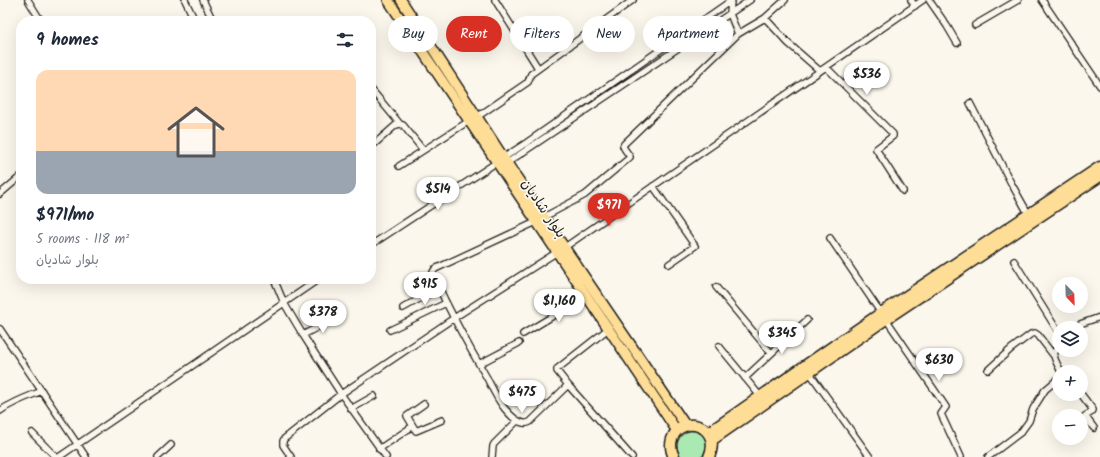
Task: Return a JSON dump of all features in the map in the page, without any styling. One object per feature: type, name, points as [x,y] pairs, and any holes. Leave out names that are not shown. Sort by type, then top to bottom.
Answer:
[{"type":"highway","points":[[710,437],[809,372],[884,316],[1100,166]]},
{"type":"highway","points":[[710,437],[760,396],[1100,176]]},
{"type":"highway","points":[[672,456],[671,442],[673,436],[677,431],[686,426],[692,425],[704,428],[710,437],[712,449],[709,457]]},
{"type":"main road","name":"بلوار شادیان","points":[[388,0],[473,119],[561,250],[686,426]]},
{"type":"main road","name":"بلوار شادیان","points":[[401,0],[473,119]]},
{"type":"main road","name":"بلوار شادیان","points":[[561,250],[586,296],[677,431]]},
{"type":"street","points":[[28,0],[38,16]]},
{"type":"street","points":[[185,0],[193,16]]},
{"type":"street","points":[[203,0],[211,16]]},
{"type":"street","points":[[495,0],[538,68]]},
{"type":"street","points":[[399,166],[528,82],[531,74],[538,68],[633,0]]},
{"type":"street","points":[[731,0],[730,14],[738,34]]},
{"type":"street","points":[[502,161],[731,0]]},
{"type":"street","points":[[376,241],[750,0]]},
{"type":"street","points":[[568,385],[530,422],[526,424],[517,421],[504,408],[479,364],[446,303],[433,272],[585,195],[630,157],[622,146],[624,144],[738,34],[765,18],[785,0]]},
{"type":"street","points":[[911,0],[915,6]]},
{"type":"street","points":[[291,457],[283,445],[284,439],[341,394],[454,318],[561,250],[923,0]]},
{"type":"street","points":[[929,0],[957,43]]},
{"type":"street","points":[[975,25],[1018,0]]},
{"type":"street","points":[[1042,0],[1100,86]]},
{"type":"street","points":[[765,18],[788,43],[820,71]]},
{"type":"street","points":[[826,67],[893,134],[893,136],[876,149],[903,191]]},
{"type":"street","points":[[376,95],[423,150]]},
{"type":"street","points":[[970,103],[1029,214]]},
{"type":"street","points":[[376,143],[400,124]]},
{"type":"street","points":[[0,194],[16,180]]},
{"type":"street","points":[[653,186],[696,246],[669,264]]},
{"type":"street","points":[[830,238],[946,407],[940,414],[961,457]]},
{"type":"street","points":[[1014,261],[1052,322]]},
{"type":"street","points":[[276,284],[284,303],[303,335],[351,409],[386,457]]},
{"type":"street","points":[[32,433],[57,457],[77,445],[312,284]]},
{"type":"street","points":[[716,287],[771,353]]},
{"type":"street","points":[[403,308],[439,288]]},
{"type":"street","points":[[523,334],[586,296]]},
{"type":"street","points":[[390,330],[446,303]]},
{"type":"street","points":[[303,335],[336,317]]},
{"type":"street","points":[[1088,321],[1100,317]]},
{"type":"street","points":[[745,378],[807,320]]},
{"type":"street","points":[[0,329],[86,457]]},
{"type":"street","points":[[608,329],[557,369],[557,371],[632,457]]},
{"type":"street","points":[[988,370],[1011,349],[1031,334],[1035,333],[1038,335],[1052,353]]},
{"type":"street","points":[[479,364],[519,343]]},
{"type":"street","points":[[719,346],[760,396]]},
{"type":"street","points":[[809,372],[870,457]]},
{"type":"street","points":[[988,457],[1021,432],[1029,421],[1033,409],[1044,390],[1052,384]]},
{"type":"street","points":[[0,411],[20,400],[42,392]]},
{"type":"street","points":[[351,409],[374,396]]},
{"type":"street","points":[[1086,401],[1092,412],[1085,416],[1094,428]]},
{"type":"street","points":[[424,404],[407,416],[416,431],[442,420]]},
{"type":"street","points":[[492,457],[494,444],[517,421]]},
{"type":"street","points":[[379,449],[413,426]]},
{"type":"street","points":[[158,457],[171,446]]},
{"type":"green space","points":[[689,431],[699,433],[705,439],[706,448],[701,457],[682,457],[679,454],[677,446],[679,439]]}]
